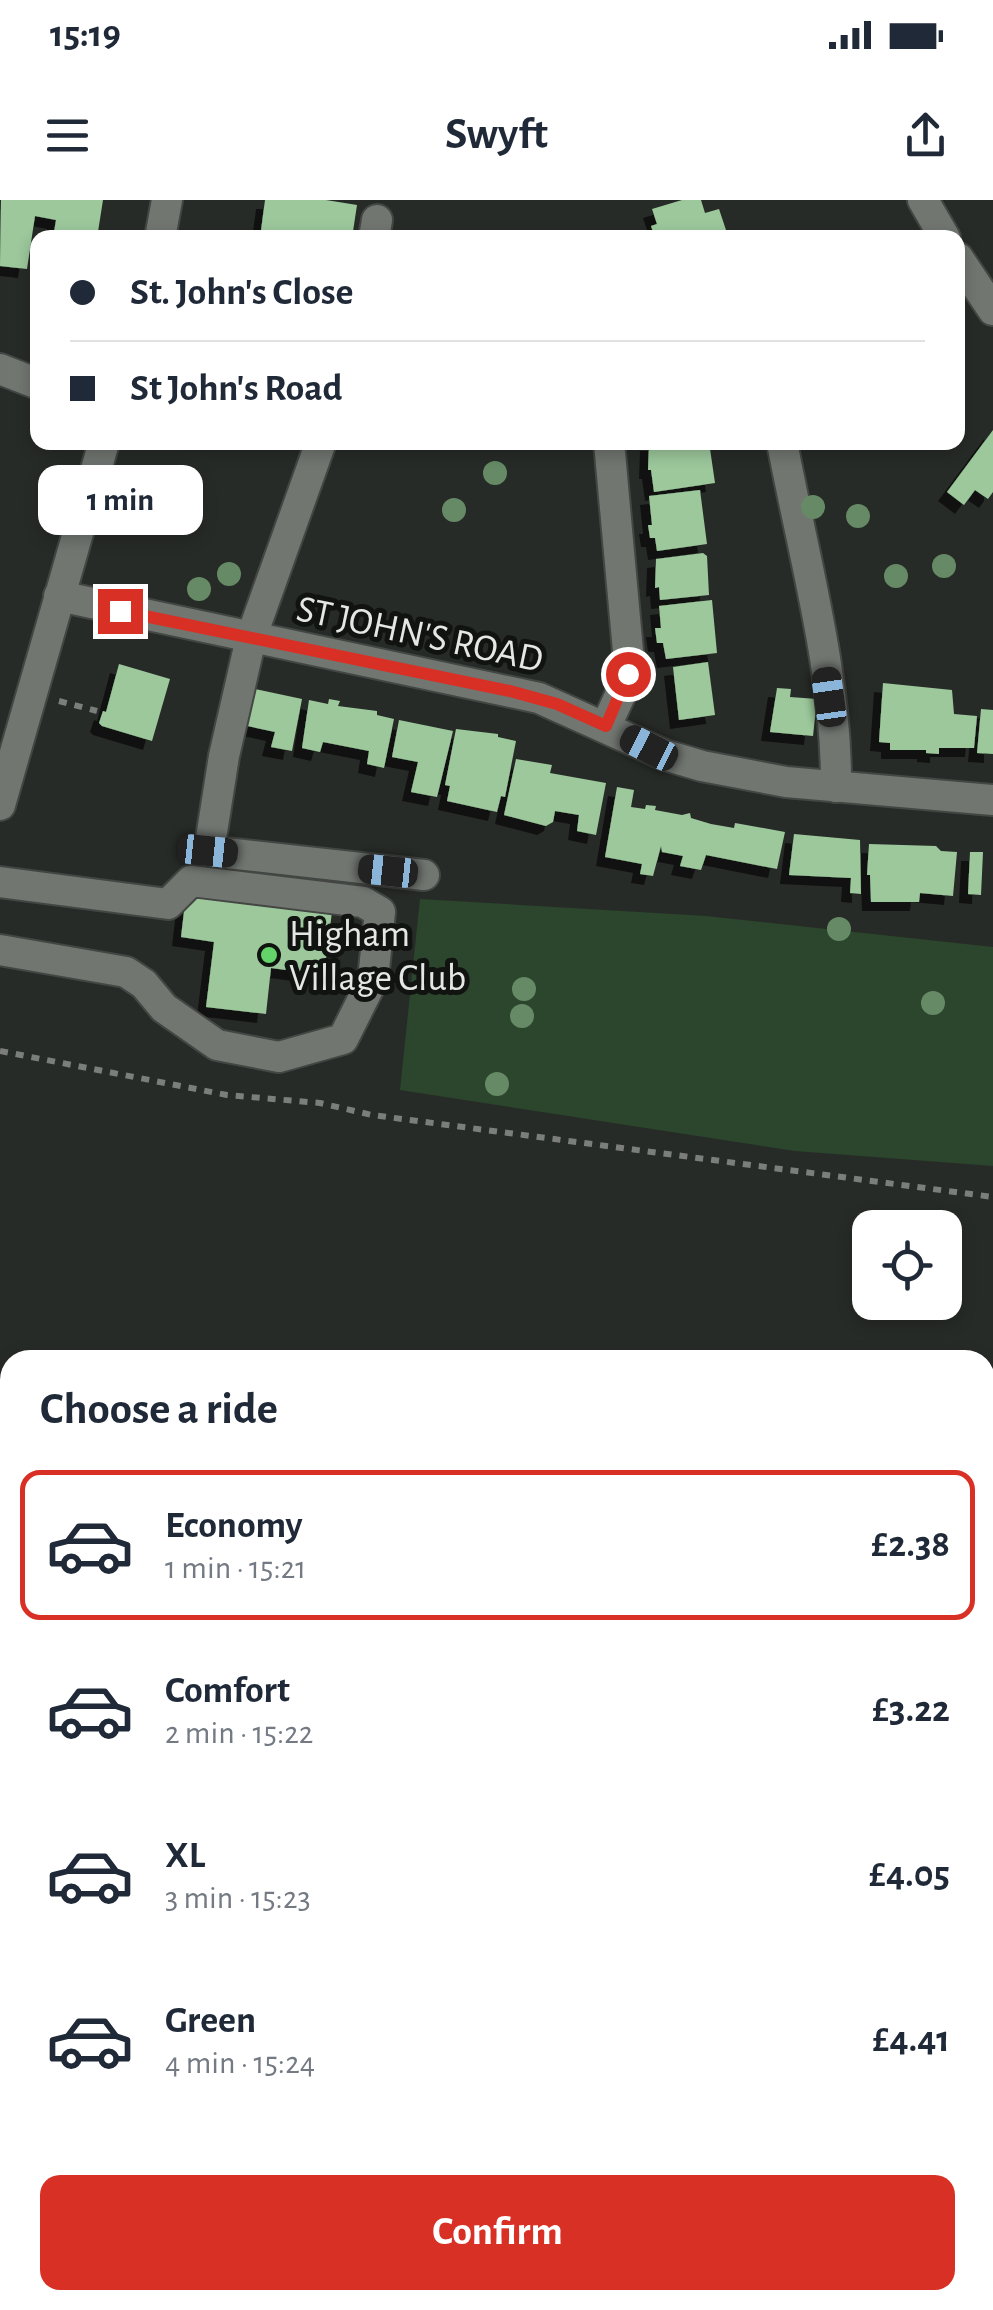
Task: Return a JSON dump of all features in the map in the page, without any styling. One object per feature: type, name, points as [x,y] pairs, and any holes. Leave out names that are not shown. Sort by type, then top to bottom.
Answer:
[{"type":"street","points":[[162,230],[168,200]]},
{"type":"street","points":[[923,200],[940,230]]},
{"type":"street","points":[[965,268],[993,310]]},
{"type":"street","points":[[0,369],[30,381]]},
{"type":"street","points":[[0,805],[102,450]]},
{"type":"street","points":[[318,450],[251,638],[224,756],[208,851],[424,875]]},
{"type":"street","points":[[606,726],[627,680],[630,662],[610,450]]},
{"type":"street","points":[[784,450],[826,672],[836,749],[836,787]]},
{"type":"street","name":"ST JOHN'S ROAD","points":[[59,596],[539,698],[664,755],[702,766],[775,780],[993,800]]},
{"type":"street","points":[[0,882],[168,904],[191,881],[362,902],[380,912],[373,979],[344,1039],[279,1057],[217,1044],[164,1008],[144,984],[126,972],[0,950]]},
{"type":"path","points":[[46,698],[96,711]]},
{"type":"path","points":[[0,1051],[227,1095],[320,1103],[372,1116],[993,1197]]},
{"type":"green space","points":[[420,899],[706,916],[993,947],[993,1166],[795,1151],[400,1090]]},
{"type":"building","points":[[1,200],[103,200],[98,230],[54,230],[56,220],[35,216],[27,269],[0,266]]},
{"type":"building","points":[[265,200],[326,200],[357,205],[353,230],[261,230]]},
{"type":"building","points":[[682,200],[701,200],[705,213],[719,209],[726,230],[652,230],[651,226],[657,224],[652,209]]},
{"type":"building","points":[[993,430],[993,492],[988,499],[975,490],[964,505],[947,492]]},
{"type":"building","points":[[649,450],[710,450],[715,483],[654,492],[648,470]]},
{"type":"building","points":[[700,490],[707,544],[657,551],[648,525],[652,525],[649,496]]},
{"type":"building","points":[[703,553],[707,556],[709,595],[660,600],[659,587],[655,588],[656,559]]},
{"type":"building","points":[[712,600],[717,653],[666,659],[663,643],[657,643],[655,628],[661,628],[659,606]]},
{"type":"building","points":[[708,662],[715,715],[679,720],[673,667]]},
{"type":"building","points":[[119,664],[170,679],[152,741],[99,723],[103,711],[106,712]]},
{"type":"building","points":[[883,683],[952,690],[954,714],[977,716],[974,748],[939,748],[939,754],[890,750],[890,743],[879,742]]},
{"type":"building","points":[[251,688],[302,699],[292,751],[271,747],[275,732],[243,725]]},
{"type":"building","points":[[777,688],[791,689],[790,697],[817,699],[813,736],[770,732]]},
{"type":"building","points":[[329,699],[340,701],[338,706],[377,711],[377,715],[394,719],[384,768],[367,764],[369,751],[323,742],[320,752],[302,748],[309,700],[328,704]]},
{"type":"building","points":[[981,709],[993,710],[993,754],[977,753]]},
{"type":"building","points":[[399,720],[453,731],[437,797],[411,792],[418,762],[392,757]]},
{"type":"building","points":[[456,729],[498,734],[516,741],[505,797],[501,796],[497,812],[447,801],[450,786],[445,785]]},
{"type":"building","points":[[516,759],[552,765],[550,773],[606,783],[596,835],[577,831],[579,815],[555,811],[553,822],[546,826],[504,815]]},
{"type":"building","points":[[617,787],[634,790],[631,807],[656,806],[655,810],[690,813],[691,818],[711,824],[734,828],[735,823],[785,832],[777,869],[706,855],[701,870],[680,866],[683,856],[662,852],[661,846],[653,876],[640,874],[642,864],[605,857]]},
{"type":"building","points":[[794,834],[860,840],[861,894],[850,893],[851,878],[789,875]]},
{"type":"building","points":[[869,844],[936,846],[941,851],[957,852],[953,896],[920,893],[919,902],[871,902],[867,875]]},
{"type":"building","points":[[970,852],[983,852],[981,895],[968,894]]},
{"type":"building","name":"Higham Village Club","points":[[187,886],[333,904],[324,975],[271,968],[266,1014],[206,1007],[214,942],[181,937]]},
{"type":"place","name":"Higham Village Club","points":[[269,955]]},
{"type":"route","points":[[120,611],[510,691],[557,704],[606,726],[628,674]]}]
